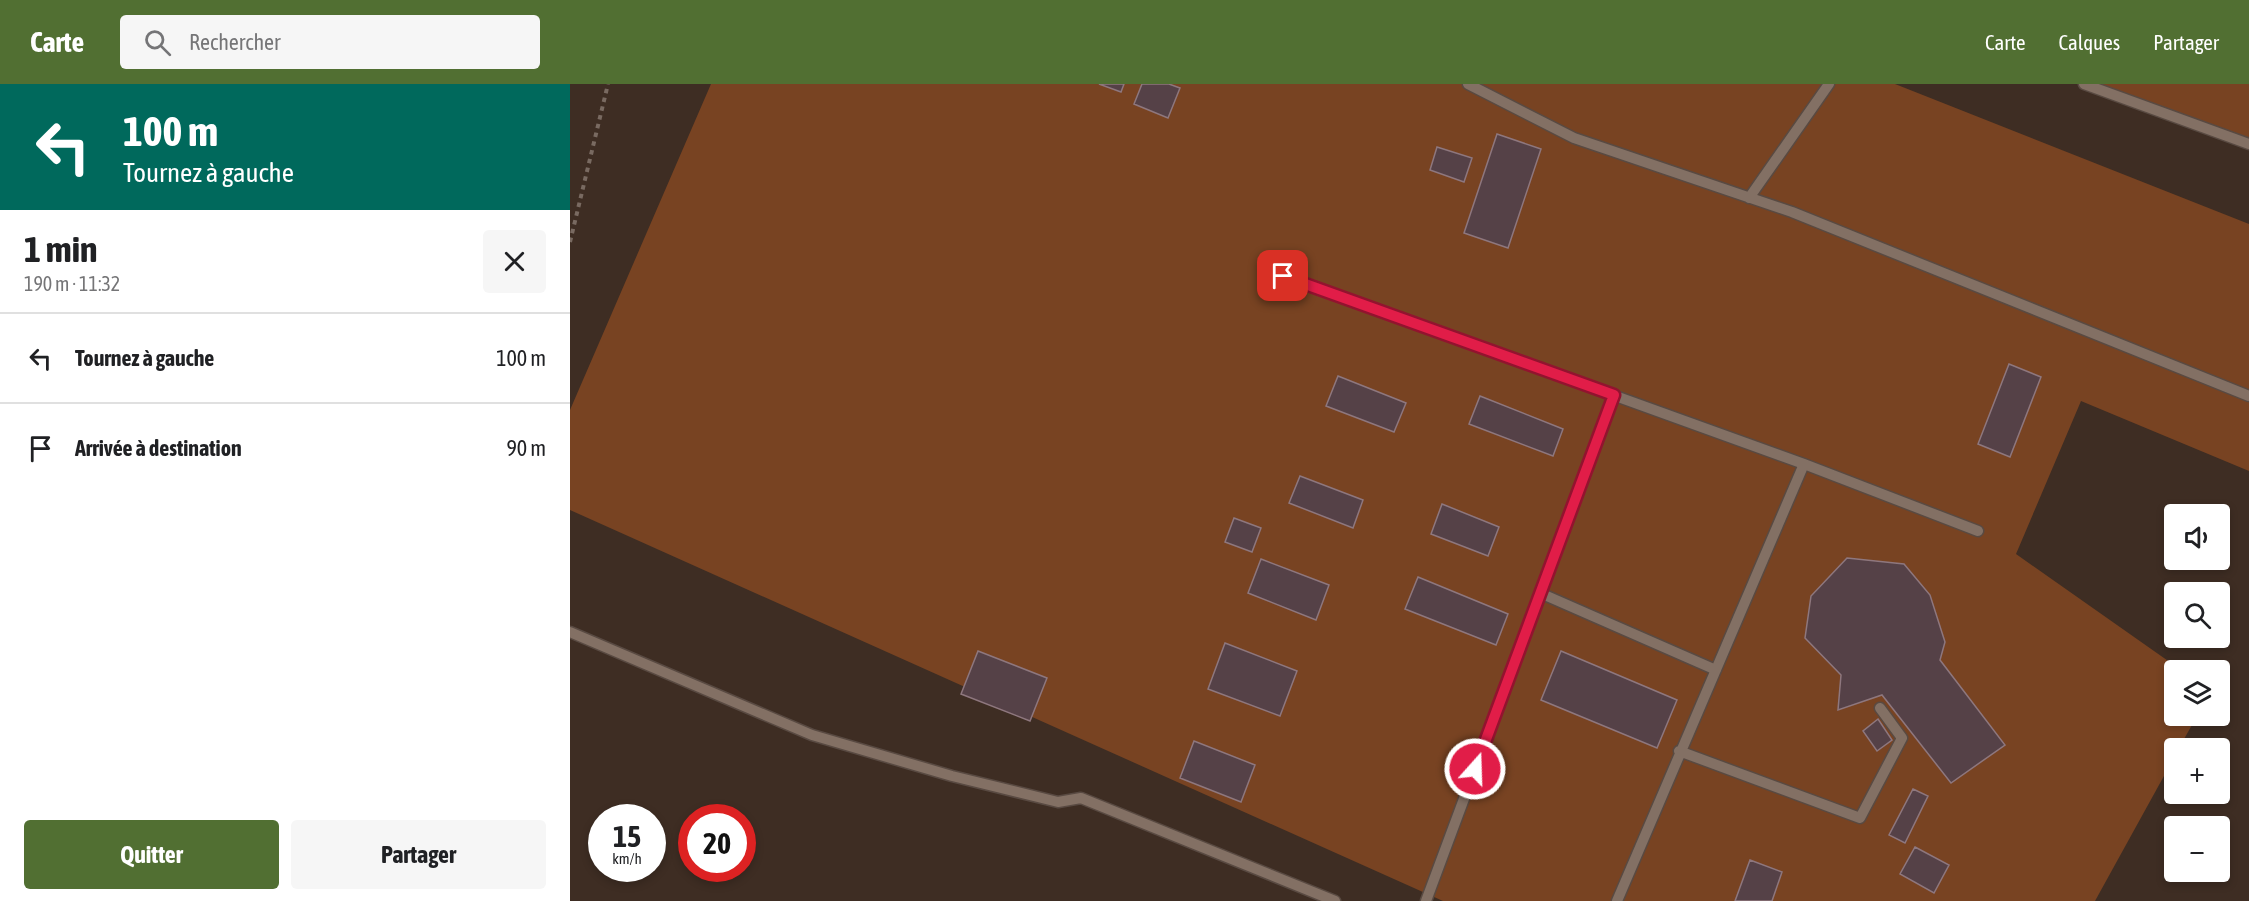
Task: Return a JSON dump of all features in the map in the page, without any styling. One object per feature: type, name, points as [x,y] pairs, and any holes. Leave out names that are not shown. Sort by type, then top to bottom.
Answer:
[{"type":"lane","points":[[1468,84],[1574,138],[1792,212],[2249,396]]},
{"type":"lane","points":[[1749,198],[1829,84]]},
{"type":"lane","points":[[2084,84],[2249,144]]},
{"type":"lane","points":[[1283,276],[1804,464],[1978,531]]},
{"type":"lane","points":[[1426,901],[1614,395]]},
{"type":"lane","points":[[1617,901],[1679,751],[1804,464]]},
{"type":"lane","points":[[1540,593],[1716,670]]},
{"type":"lane","points":[[570,632],[812,735],[952,776],[1058,802],[1081,798],[1335,901]]},
{"type":"lane","points":[[1679,751],[1860,818],[1902,738],[1880,708]]},
{"type":"path","points":[[570,242],[608,84]]},
{"type":"shaded area","points":[[711,84],[1895,84],[2249,224],[2249,471],[2081,401],[2016,554],[2167,660],[2164,660],[2164,726],[2191,726],[2185,738],[2164,738],[2164,776],[2095,901],[1443,901],[570,510],[570,410]]},
{"type":"shaded area","points":[[2095,84],[2249,84],[2249,140]]},
{"type":"building","points":[[1099,84],[1124,84],[1121,92]]},
{"type":"building","points":[[1142,84],[1169,84],[1180,88],[1168,118],[1134,104]]},
{"type":"building","points":[[1497,134],[1541,149],[1508,248],[1464,233]]},
{"type":"building","points":[[1437,147],[1472,158],[1464,182],[1430,170]]},
{"type":"building","points":[[2009,364],[2041,377],[2010,457],[1978,444]]},
{"type":"building","points":[[1338,376],[1406,403],[1394,432],[1326,406]]},
{"type":"building","points":[[1480,396],[1563,429],[1553,456],[1469,424]]},
{"type":"building","points":[[1300,476],[1363,500],[1353,528],[1289,503]]},
{"type":"building","points":[[1442,504],[1499,527],[1488,556],[1431,534]]},
{"type":"building","points":[[1234,518],[1261,528],[1252,552],[1225,542]]},
{"type":"building","points":[[1847,558],[1904,564],[1930,595],[1945,642],[1940,660],[2005,745],[1951,783],[1882,695],[1838,710],[1841,675],[1805,638],[1811,596]]},
{"type":"building","points":[[1261,559],[1329,585],[1316,620],[1248,593]]},
{"type":"building","points":[[1418,577],[1508,614],[1496,645],[1405,609]]},
{"type":"building","points":[[1225,643],[1297,671],[1280,716],[1208,689]]},
{"type":"building","points":[[978,651],[1047,678],[1030,721],[961,694]]},
{"type":"building","points":[[1561,651],[1677,700],[1657,748],[1541,700]]},
{"type":"building","points":[[1878,719],[1892,740],[1877,751],[1863,731]]},
{"type":"building","points":[[1194,741],[1255,765],[1241,802],[1180,778]]},
{"type":"building","points":[[1913,789],[1928,796],[1905,843],[1889,835]]},
{"type":"building","points":[[1915,847],[1949,865],[1934,893],[1900,874]]},
{"type":"building","points":[[1750,860],[1782,872],[1772,901],[1735,901]]},
{"type":"route","points":[[1283,276],[1614,395],[1475,769]]}]
